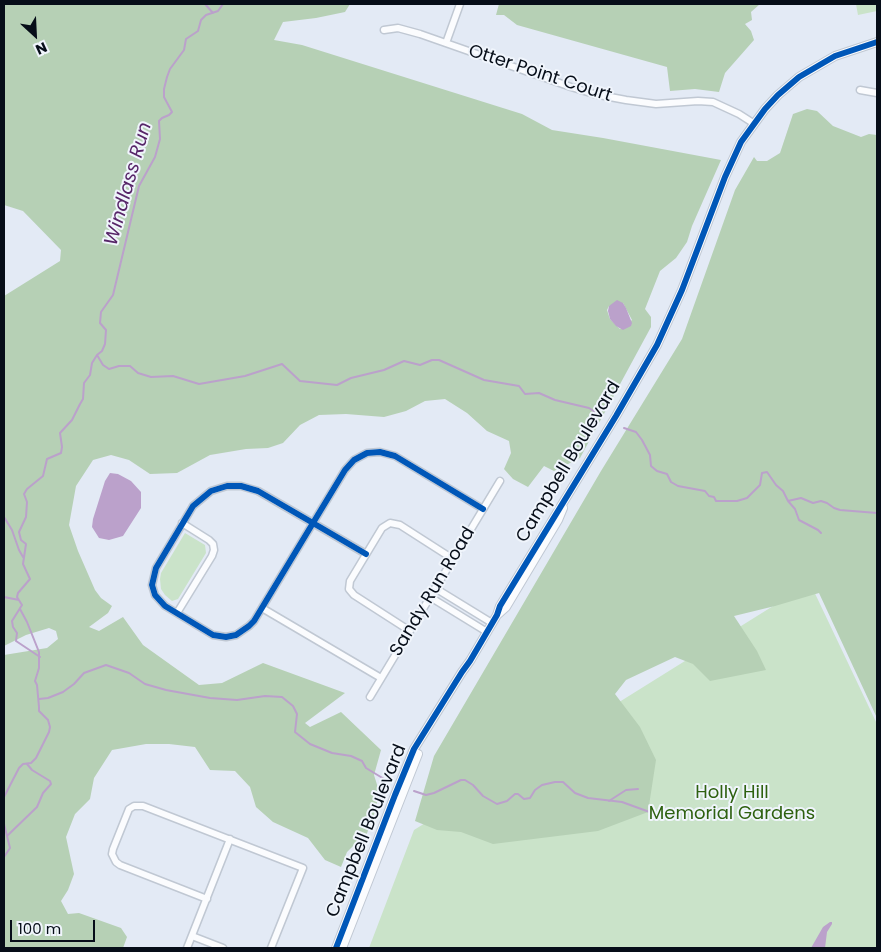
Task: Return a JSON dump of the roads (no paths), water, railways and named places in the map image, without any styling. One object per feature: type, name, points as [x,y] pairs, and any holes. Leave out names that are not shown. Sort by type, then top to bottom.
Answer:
[{"type":"street","points":[[446,43],[460,4]]},
{"type":"street","name":"Otter Point Court","points":[[384,30],[398,28],[594,94],[656,104],[712,102],[754,123]]},
{"type":"street","name":"Campbell Boulevard","points":[[336,948],[408,764],[428,726],[470,661],[497,615],[500,606],[539,540],[566,500],[665,329],[686,281],[729,167],[742,142],[754,123],[778,95],[808,71],[845,52],[877,42]]},
{"type":"street","points":[[860,90],[877,93]]},
{"type":"street","points":[[366,554],[313,523],[258,491],[247,487],[235,486],[219,488],[204,496],[193,506],[156,568],[152,580],[158,600],[164,606],[213,635],[226,638],[236,635],[249,626],[262,608],[313,523],[349,465],[360,456],[374,452],[385,452],[395,456],[483,509]]},
{"type":"street","name":"Sandy Run Road","points":[[370,697],[500,481]]},
{"type":"street","points":[[177,613],[214,550],[213,544],[209,540],[182,523]]},
{"type":"street","points":[[410,630],[350,592],[350,581],[366,554],[382,528],[394,523],[453,558]]},
{"type":"street","points":[[435,588],[492,623]]},
{"type":"street","points":[[430,597],[487,632]]},
{"type":"street","points":[[262,608],[381,678]]},
{"type":"street","name":"Campbell Boulevard","points":[[342,948],[415,759],[466,674],[470,661]]},
{"type":"street","points":[[207,899],[120,865],[113,858],[113,849],[127,812],[132,807],[143,806],[303,868],[271,948]]},
{"type":"street","points":[[187,948],[230,840]]},
{"type":"street","points":[[192,936],[223,948]]},
{"type":"waterway","name":"Windlass Run","points":[[205,4],[213,13]]},
{"type":"waterway","name":"Windlass Run","points":[[40,657],[16,641],[17,633],[12,621],[22,605],[17,597],[18,593],[30,579],[23,564],[26,544],[21,540],[19,532],[26,517],[27,502],[24,494],[27,489],[43,476],[47,459],[61,453],[60,433],[72,420],[83,399],[84,383],[90,375],[92,363],[105,344],[106,330],[100,323],[101,312],[113,295],[139,186],[155,157],[160,139],[159,121],[172,112],[164,97],[164,89],[170,69],[184,50],[186,39],[198,31],[201,20],[206,15],[218,11],[223,4]]},
{"type":"waterway","points":[[97,355],[103,365],[109,369],[119,366],[130,366],[138,373],[151,377],[173,376],[199,384],[245,376],[282,364],[300,381],[337,385],[351,378],[384,370],[404,361],[420,365],[432,360],[439,360],[484,380],[519,386],[525,394],[539,393],[555,400],[589,408],[601,416]]},
{"type":"waterway","points":[[624,428],[636,432],[650,455],[651,466],[657,471],[667,474],[671,482],[678,486],[705,491],[709,496],[714,497],[716,501],[737,501],[747,498],[760,485],[762,473],[767,472],[783,491],[795,509],[799,520],[821,533]]},
{"type":"waterway","points":[[788,501],[801,498],[813,503],[821,501],[840,510],[877,513]]},
{"type":"waterway","points":[[4,517],[12,530],[23,557]]},
{"type":"waterway","points":[[4,597],[19,600]]},
{"type":"waterway","name":"Windlass Run","points":[[4,797],[19,768],[23,764],[31,763],[36,758],[50,727],[48,720],[39,711],[35,681],[39,668],[39,652],[20,609]]},
{"type":"waterway","points":[[39,699],[48,698],[63,692],[84,673],[106,665],[129,673],[145,684],[166,690],[210,698],[237,700],[265,696],[282,697],[293,706],[297,714],[295,732],[310,744],[332,753],[351,756],[362,761],[366,768],[389,782]]},
{"type":"waterway","name":"Windlass Run","points":[[7,836],[37,807],[43,793],[51,784],[50,781],[32,770],[27,764]]},
{"type":"waterway","points":[[414,791],[426,795],[465,780],[473,785],[483,796],[497,804],[507,801],[515,794],[524,799],[530,798],[535,790],[542,785],[563,782],[575,793],[588,798],[622,802],[655,814]]},
{"type":"waterway","points":[[609,801],[626,790],[638,789]]},
{"type":"waterway","name":"Windlass Run","points":[[4,824],[10,848],[4,857]]},
{"type":"park label","name":"Holly Hill Memorial Gardens","points":[[732,803]]}]
